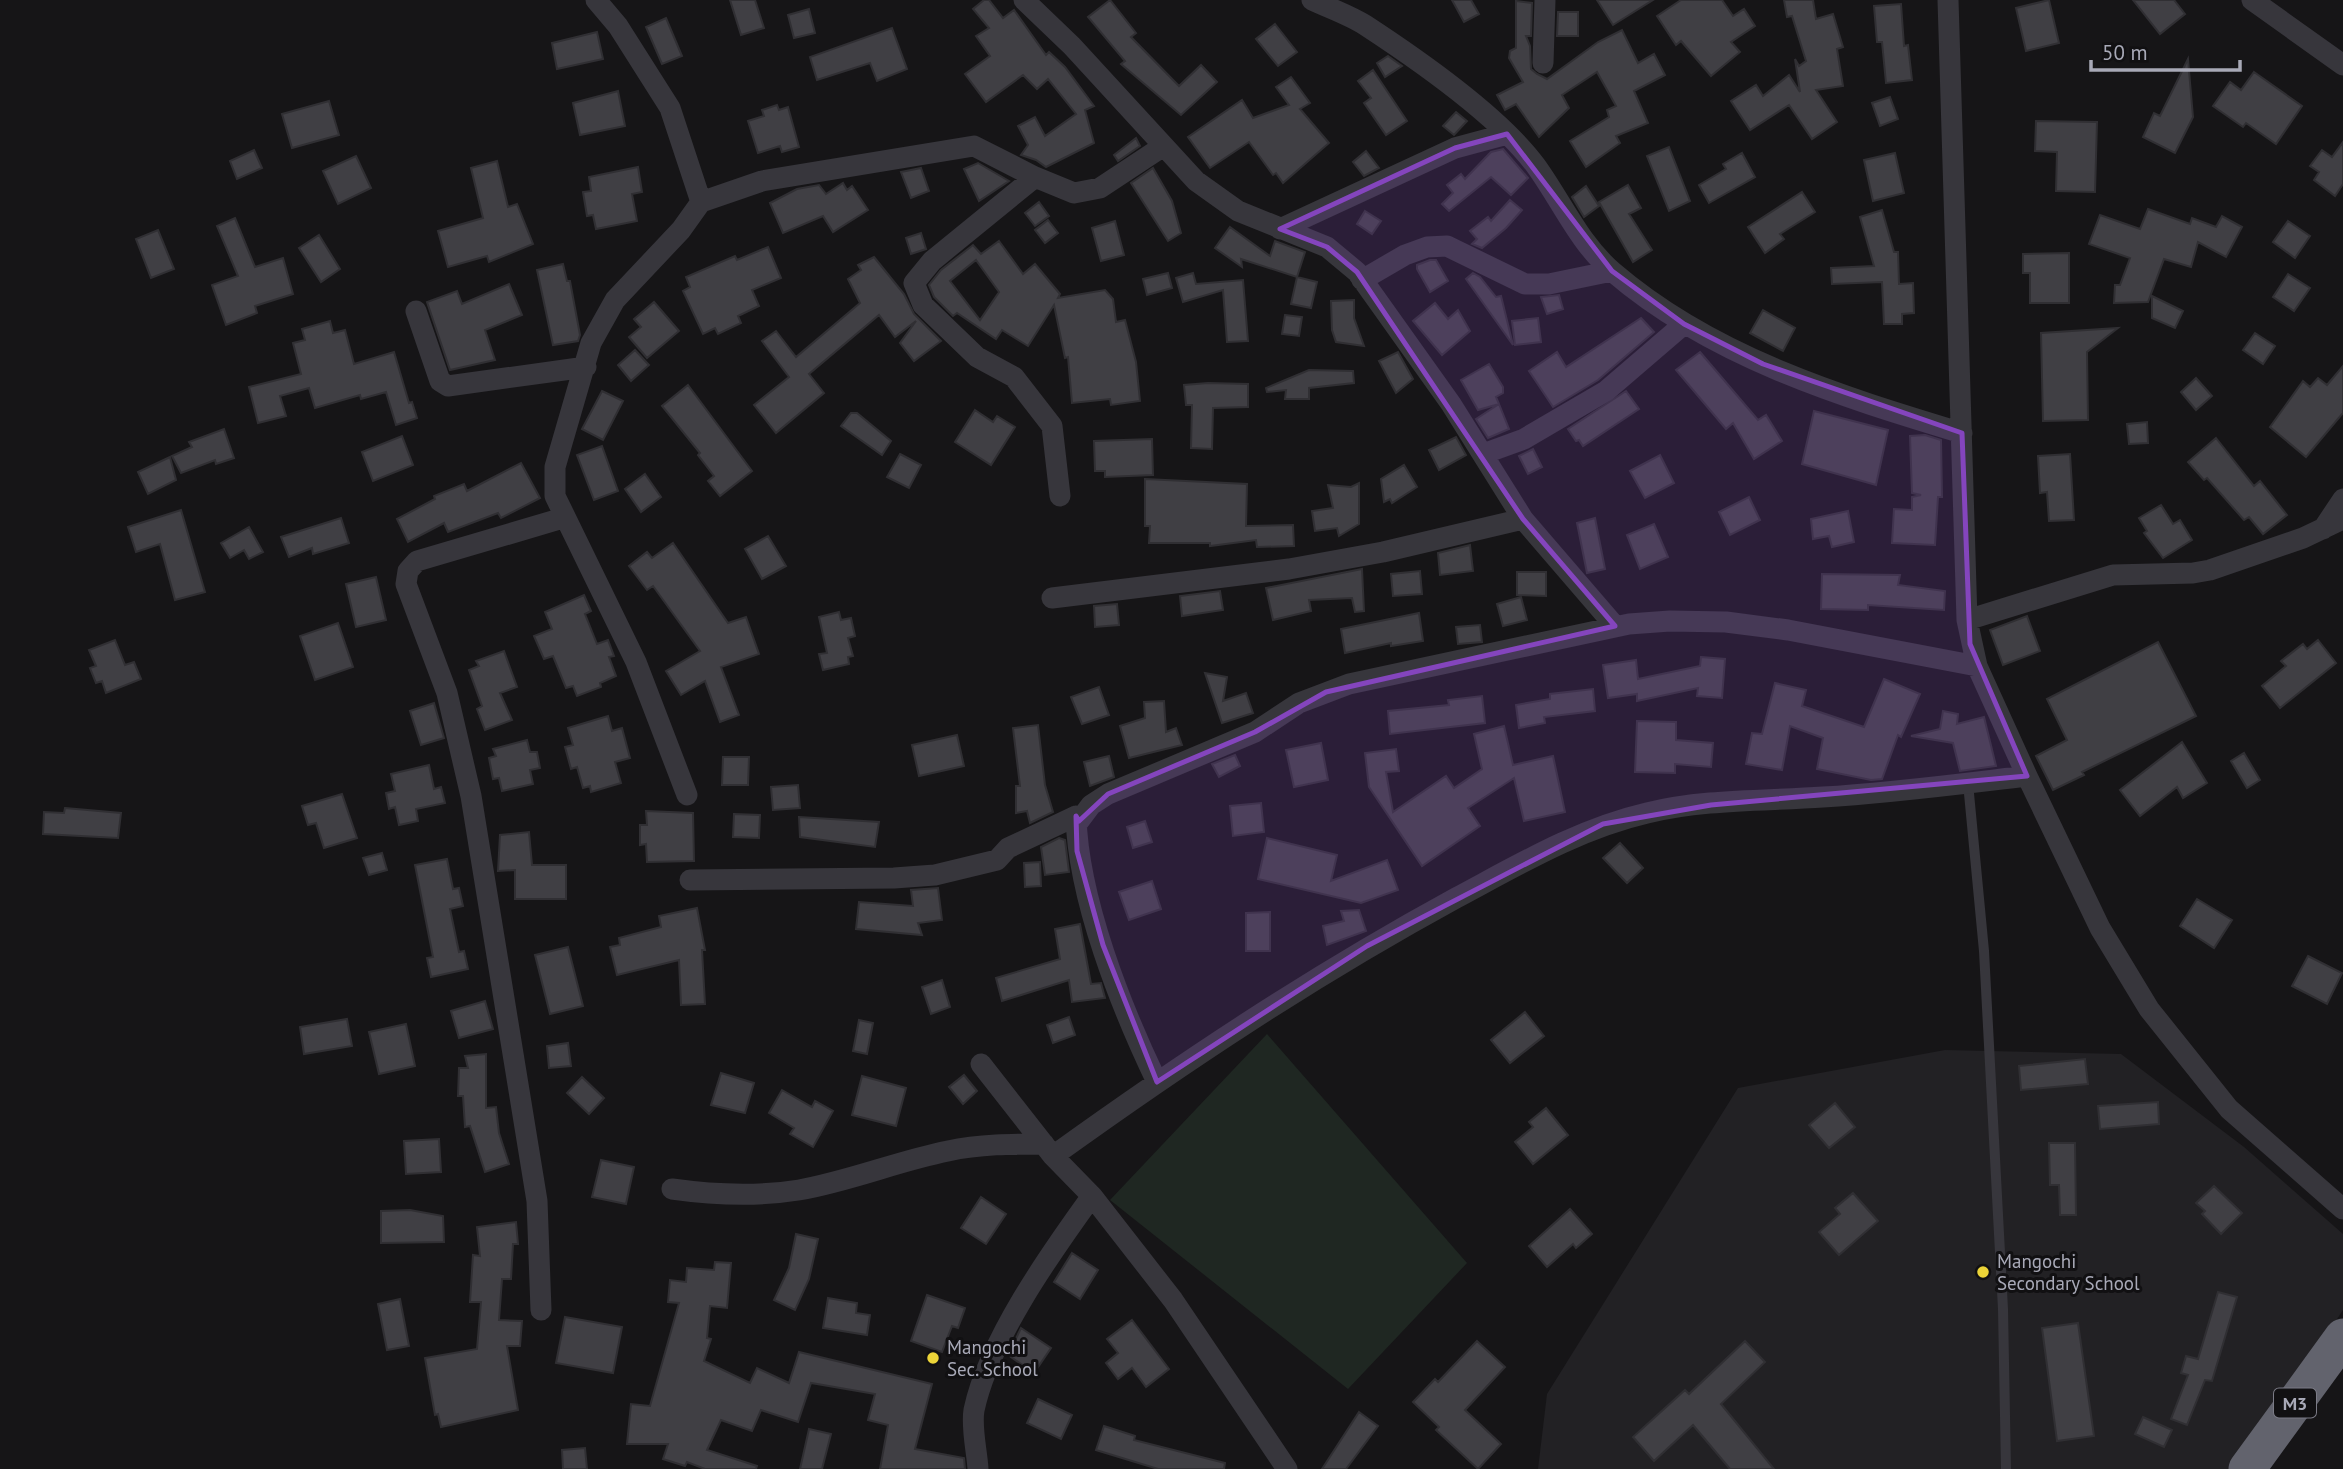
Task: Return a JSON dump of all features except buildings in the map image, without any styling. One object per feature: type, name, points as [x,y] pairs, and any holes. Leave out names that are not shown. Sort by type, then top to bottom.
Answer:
[{"type":"highway","name":"M3","points":[[2247,1469],[2343,1337]]},
{"type":"street","points":[[596,0],[618,26],[670,108],[701,202]]},
{"type":"street","points":[[1312,0],[1363,24],[1455,91],[1507,134],[1535,165],[1584,241],[1612,271],[1684,324],[1763,364],[1883,409],[1962,433]]},
{"type":"street","points":[[1543,63],[1545,0]]},
{"type":"street","points":[[1948,0],[1967,620],[1977,666],[2100,928],[2156,1019],[2229,1109],[2343,1209]]},
{"type":"street","points":[[2252,0],[2343,65]]},
{"type":"street","points":[[1034,3],[1162,147],[1196,181],[1238,211],[1327,247],[1343,258],[1362,280],[1483,454],[1523,519],[1615,626]]},
{"type":"street","points":[[1280,229],[1455,148],[1507,134]]},
{"type":"street","points":[[687,795],[636,662],[563,518],[555,496],[555,467],[591,343],[615,300],[681,230],[701,202],[762,181],[955,147],[974,146],[1035,177],[1074,193],[1100,188],[1162,147]]},
{"type":"street","points":[[1035,177],[932,261],[914,283],[923,305],[977,357],[1014,377],[1052,426],[1060,496]]},
{"type":"street","points":[[1362,280],[1405,255],[1436,246],[1447,246],[1525,284],[1549,284],[1612,271]]},
{"type":"street","points":[[416,311],[440,381],[448,386],[586,367]]},
{"type":"street","points":[[1483,454],[1524,439],[1606,391],[1684,324]]},
{"type":"street","points":[[2322,531],[2343,499]]},
{"type":"street","points":[[541,1310],[537,1200],[471,796],[447,693],[406,584],[408,571],[417,561],[563,518]]},
{"type":"street","points":[[1052,598],[1289,569],[1383,552],[1523,519]]},
{"type":"street","points":[[1967,620],[2103,577],[2126,573],[2193,573],[2210,570],[2322,531],[2343,519]]},
{"type":"street","points":[[1076,816],[1079,821],[1091,805],[1108,794],[1255,732],[1299,703],[1326,692],[1349,684],[1510,652],[1615,626],[1671,621],[1726,622],[1788,630],[1977,666]]},
{"type":"street","points":[[672,1189],[717,1195],[772,1194],[829,1184],[947,1151],[977,1146],[1049,1150],[1157,1082],[1224,1035],[1367,946],[1562,841],[1603,824],[1650,812],[1711,805],[2027,776]]},
{"type":"street","points":[[690,880],[894,878],[934,875],[997,860],[1008,848],[1076,816]]},
{"type":"street","points":[[1076,816],[1077,851],[1104,945],[1138,1042],[1157,1082]]},
{"type":"street","points":[[981,1064],[1049,1150],[1092,1196],[1203,1341],[1287,1469]]},
{"type":"street","points":[[978,1469],[974,1413],[985,1375],[1060,1240],[1092,1196]]},
{"type":"lane","points":[[1968,783],[1984,951],[2003,1309],[2006,1469]]},
{"type":"highlighted area","points":[[1507,134],[1612,271],[1684,324],[1763,364],[1962,433],[1970,644],[2027,776],[1711,805],[1603,824],[1367,946],[1157,1082],[1103,945],[1077,851],[1076,816],[1079,821],[1108,794],[1255,732],[1326,692],[1615,626],[1523,519],[1357,272],[1327,247],[1280,229],[1455,148]]},
{"type":"shaded area","points":[[1267,1034],[1467,1263],[1348,1389],[1110,1200]]},
{"type":"shaded area","name":"Mangochi Secondary School","points":[[1945,1050],[2121,1054],[2244,1147],[2343,1234],[2343,1310],[2238,1469],[1538,1469],[1547,1394],[1738,1088]]},
{"type":"place","name":"Mangochi Secondary School","points":[[1983,1272]]},
{"type":"place","name":"Mangochi Sec. School","points":[[933,1358]]}]
